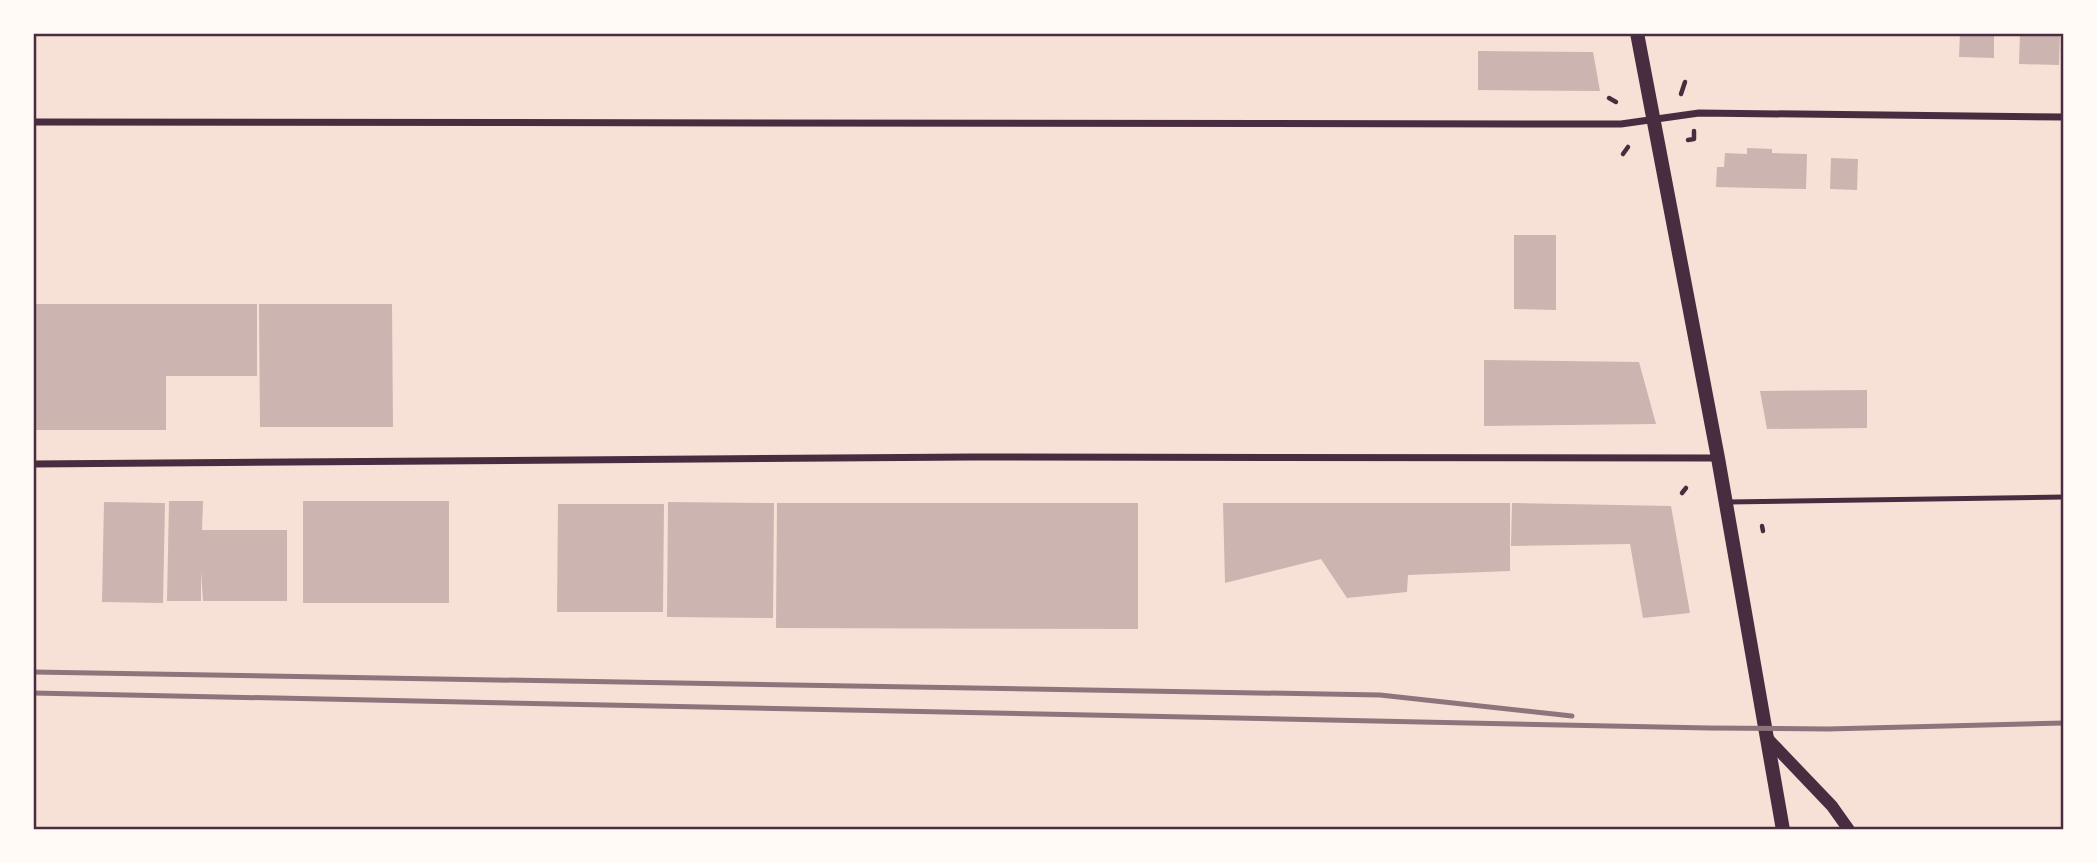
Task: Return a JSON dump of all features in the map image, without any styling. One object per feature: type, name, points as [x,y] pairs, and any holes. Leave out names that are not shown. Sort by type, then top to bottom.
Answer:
[{"type":"main road","points":[[1637,33],[1718,458],[1783,830]]},
{"type":"street","points":[[33,122],[1622,124],[1699,113],[2064,117]]},
{"type":"street","points":[[33,464],[972,457],[1718,458]]},
{"type":"street","points":[[1767,738],[1832,806],[1849,830]]},
{"type":"lane","points":[[1725,502],[2064,497]]},
{"type":"path","points":[[1681,94],[1685,82]]},
{"type":"path","points":[[1609,98],[1616,102]]},
{"type":"path","points":[[1622,154],[1628,147]]},
{"type":"path","points":[[1682,493],[1686,488]]},
{"type":"building","points":[[1960,33],[1994,33],[1994,58],[1959,57]]},
{"type":"building","points":[[2020,33],[2060,33],[2059,65],[2019,64]]},
{"type":"building","points":[[1478,51],[1593,52],[1600,91],[1478,90]]},
{"type":"building","points":[[1747,148],[1772,149],[1772,153],[1807,154],[1806,189],[1716,187],[1717,167],[1724,167],[1725,153],[1747,154]]},
{"type":"building","points":[[1831,158],[1858,159],[1857,190],[1830,189]]},
{"type":"building","points":[[1514,235],[1556,235],[1556,310],[1514,309]]},
{"type":"building","points":[[33,304],[257,304],[257,376],[166,376],[166,430],[33,430]]},
{"type":"building","points":[[259,304],[392,304],[393,427],[260,427]]},
{"type":"building","points":[[1484,360],[1639,362],[1656,424],[1484,426]]},
{"type":"building","points":[[1867,390],[1867,428],[1767,429],[1760,391]]},
{"type":"building","points":[[169,501],[203,501],[202,530],[287,530],[287,601],[203,601],[201,571],[201,601],[167,601]]},
{"type":"building","points":[[303,501],[449,501],[449,603],[303,603]]},
{"type":"building","points":[[104,502],[165,503],[163,603],[102,602]]},
{"type":"building","points":[[668,502],[774,503],[773,618],[667,617]]},
{"type":"building","points":[[777,503],[1138,503],[1138,629],[776,628]]},
{"type":"building","points":[[1223,503],[1510,503],[1510,571],[1408,575],[1407,592],[1347,598],[1321,559],[1225,583]]},
{"type":"building","points":[[1512,503],[1671,506],[1690,613],[1643,618],[1630,544],[1511,546]]},
{"type":"building","points":[[558,504],[664,504],[663,612],[557,612]]},
{"type":"railway","points":[[33,672],[1380,695],[1572,716]]},
{"type":"railway","points":[[33,693],[1709,728],[1828,729],[2064,723]]}]
